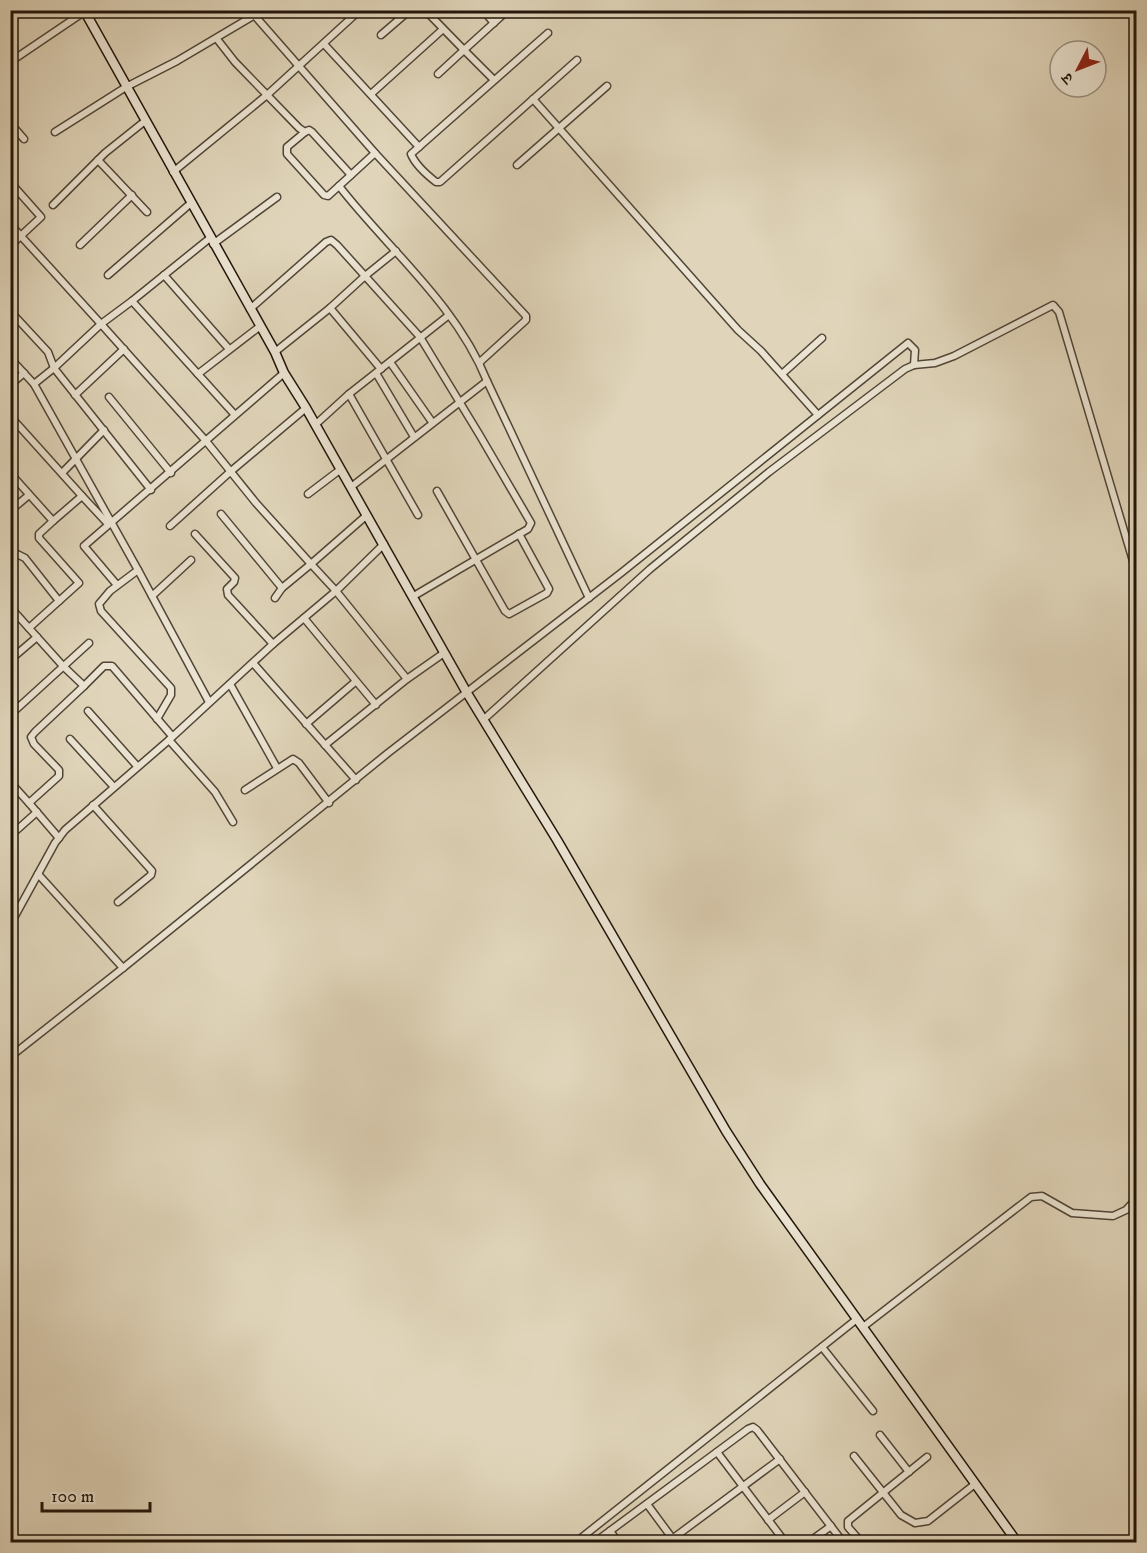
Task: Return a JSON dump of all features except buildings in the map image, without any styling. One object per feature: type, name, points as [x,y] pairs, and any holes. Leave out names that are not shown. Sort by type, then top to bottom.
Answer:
[{"type":"street","points":[[55,132],[126,87],[217,39],[264,10]]},
{"type":"street","points":[[172,172],[267,95],[360,10]]},
{"type":"street","points":[[381,35],[410,10]]},
{"type":"street","points":[[425,10],[442,30],[494,80]]},
{"type":"street","points":[[483,10],[494,23]]},
{"type":"street","points":[[438,74],[508,10]]},
{"type":"street","points":[[10,62],[84,11],[284,373],[384,544],[444,653],[748,1166],[1017,1542]]},
{"type":"street","points":[[255,16],[375,153],[526,316],[526,320],[480,362]]},
{"type":"street","points":[[371,93],[442,30]]},
{"type":"street","points":[[548,33],[411,154],[432,179],[440,182],[577,60]]},
{"type":"street","points":[[217,39],[235,62],[305,132]]},
{"type":"street","points":[[324,44],[419,147]]},
{"type":"street","points":[[517,165],[607,86]]},
{"type":"street","points":[[533,99],[734,326],[752,342],[818,414]]},
{"type":"street","points":[[53,205],[98,160],[145,121]]},
{"type":"street","points":[[10,123],[24,139]]},
{"type":"street","points":[[351,175],[309,130],[287,147],[286,154],[324,195],[328,196],[339,186],[351,175],[375,153]]},
{"type":"street","points":[[98,160],[147,212]]},
{"type":"street","points":[[10,182],[41,217],[10,246]]},
{"type":"street","points":[[339,186],[449,315],[480,362],[589,598]]},
{"type":"street","points":[[80,245],[132,195]]},
{"type":"street","points":[[34,384],[101,324],[212,241],[278,197]]},
{"type":"street","points":[[108,275],[191,203]]},
{"type":"street","points":[[10,224],[206,441],[230,472],[336,591],[407,680]]},
{"type":"street","points":[[250,309],[326,242],[331,240],[338,245],[420,337],[531,523],[530,527],[519,534],[412,597]]},
{"type":"street","points":[[274,352],[330,308],[396,251]]},
{"type":"street","points":[[164,276],[229,349]]},
{"type":"street","points":[[132,301],[235,415]]},
{"type":"street","points":[[483,720],[614,600],[667,555],[769,472],[905,369],[954,356],[1046,307],[1055,306],[1059,312],[1137,571]]},
{"type":"street","points":[[330,308],[379,371],[414,437]]},
{"type":"street","points":[[10,311],[48,352],[54,368],[151,490]]},
{"type":"street","points":[[315,425],[349,394],[449,315]]},
{"type":"street","points":[[198,374],[259,327]]},
{"type":"street","points":[[782,375],[822,338]]},
{"type":"street","points":[[10,1057],[356,780],[589,598],[906,343],[909,343],[915,350],[914,365]]},
{"type":"street","points":[[75,395],[124,349]]},
{"type":"street","points":[[10,358],[34,384],[209,702]]},
{"type":"street","points":[[390,362],[432,422]]},
{"type":"street","points":[[10,385],[24,373]]},
{"type":"street","points":[[117,585],[84,546],[284,373]]},
{"type":"street","points":[[351,487],[487,381]]},
{"type":"street","points":[[349,394],[418,516]]},
{"type":"street","points":[[109,398],[171,473]]},
{"type":"street","points":[[170,526],[306,408]]},
{"type":"street","points":[[10,416],[82,496],[110,523]]},
{"type":"street","points":[[62,472],[104,430]]},
{"type":"street","points":[[308,494],[341,469]]},
{"type":"street","points":[[10,473],[53,521]]},
{"type":"street","points":[[437,491],[508,613],[529,603],[549,589],[519,534]]},
{"type":"street","points":[[10,511],[29,495]]},
{"type":"street","points":[[29,628],[79,583],[39,538],[39,534],[82,496]]},
{"type":"street","points":[[221,514],[282,588]]},
{"type":"street","points":[[275,598],[282,588],[367,515]]},
{"type":"street","points":[[195,534],[235,578],[227,589],[228,595],[273,644]]},
{"type":"street","points":[[10,925],[59,838],[273,644],[336,591],[384,544]]},
{"type":"street","points":[[10,558],[17,554],[25,558],[59,601]]},
{"type":"street","points":[[152,596],[191,560]]},
{"type":"street","points":[[138,570],[100,601],[99,608],[171,688],[171,694],[157,720]]},
{"type":"street","points":[[10,608],[84,686]]},
{"type":"street","points":[[304,618],[375,705]]},
{"type":"street","points":[[10,660],[37,637]]},
{"type":"street","points":[[10,715],[89,643]]},
{"type":"street","points":[[325,744],[444,653]]},
{"type":"street","points":[[253,663],[356,780]]},
{"type":"street","points":[[29,803],[57,780],[60,773],[34,744],[32,735],[104,666],[109,665],[215,792],[234,822]]},
{"type":"street","points":[[306,724],[355,682]]},
{"type":"street","points":[[230,684],[277,768]]},
{"type":"street","points":[[88,711],[137,766]]},
{"type":"street","points":[[70,738],[114,787]]},
{"type":"street","points":[[245,790],[290,759],[296,760],[329,803]]},
{"type":"street","points":[[10,782],[59,838]]},
{"type":"street","points":[[93,805],[152,871],[151,875],[118,902]]},
{"type":"street","points":[[10,836],[37,812]]},
{"type":"street","points":[[38,874],[123,968]]},
{"type":"street","points":[[863,1327],[1030,1197],[1042,1196],[1072,1213],[1113,1216],[1126,1210],[1137,1199]]},
{"type":"street","points":[[576,1542],[857,1319]]},
{"type":"street","points":[[822,1347],[873,1411]]},
{"type":"street","points":[[595,1542],[748,1429],[753,1428],[780,1459],[843,1542]]},
{"type":"street","points":[[880,1435],[909,1472]]},
{"type":"street","points":[[717,1452],[785,1542]]},
{"type":"street","points":[[854,1456],[906,1520],[921,1523],[928,1521],[975,1484]]},
{"type":"street","points":[[861,1542],[848,1527],[848,1521],[927,1457]]},
{"type":"street","points":[[647,1504],[671,1541],[780,1459]]},
{"type":"street","points":[[768,1520],[805,1492]]},
{"type":"street","points":[[809,1542],[831,1526]]},
{"type":"street","points":[[609,1532],[618,1542]]}]
